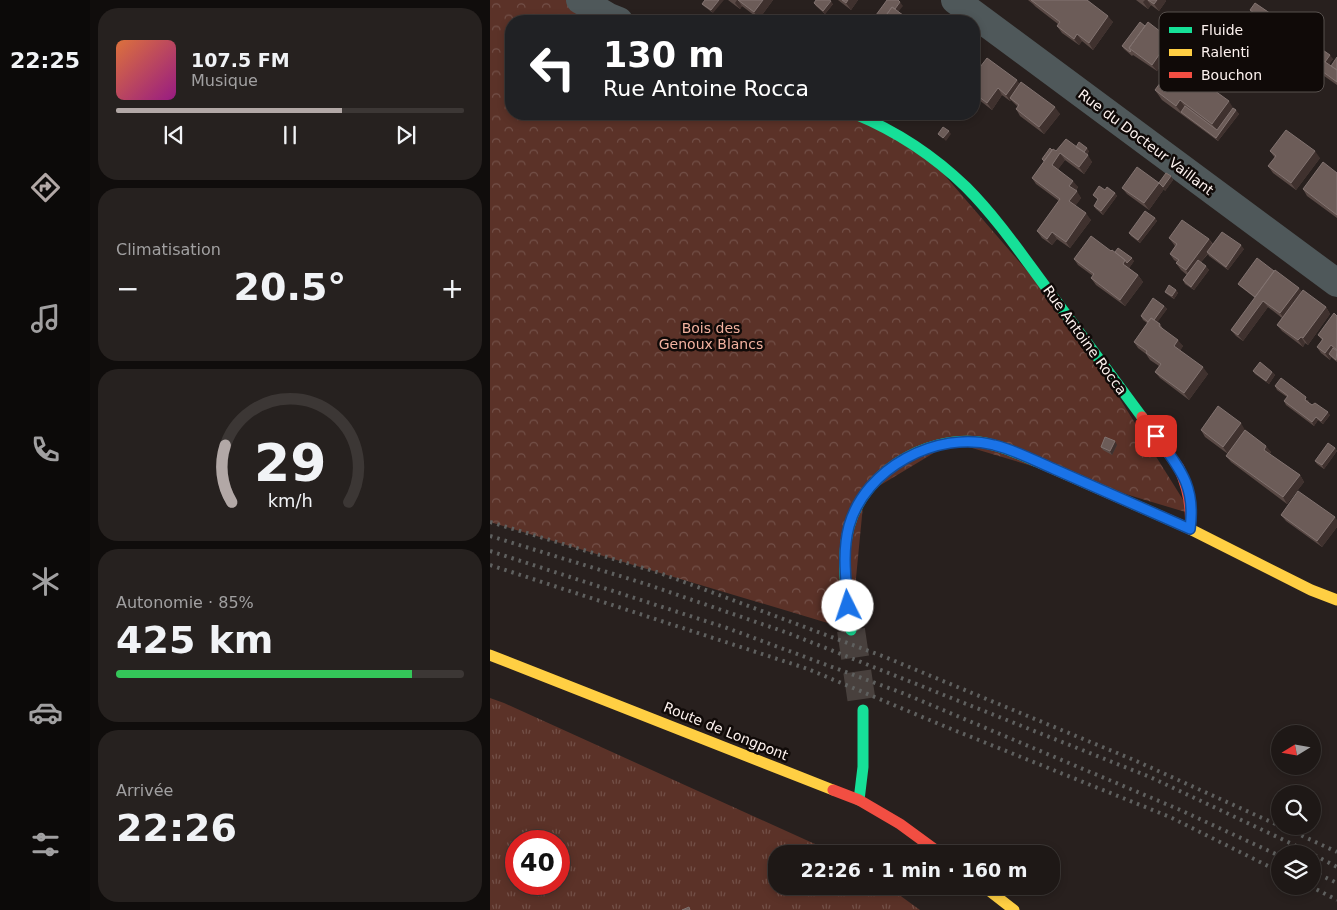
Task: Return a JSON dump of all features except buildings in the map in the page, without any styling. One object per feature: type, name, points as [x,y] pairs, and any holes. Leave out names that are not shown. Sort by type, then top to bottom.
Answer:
[{"type":"street","points":[[580,0],[606,15]]},
{"type":"street","name":"Rue du Docteur Vaillant","points":[[955,0],[975,15]]},
{"type":"street","name":"Rue du Docteur Vaillant","points":[[980,19],[1337,283]]},
{"type":"street","name":"Rue Antoine Rocca","points":[[868,120],[903,138],[953,176],[971,193],[1026,260],[1180,468],[1191,499],[1190,529]]},
{"type":"street","points":[[851,630],[845,567],[846,547],[856,508],[864,495],[880,477],[901,461],[930,448],[952,442],[973,441],[995,445],[1190,529],[1311,590],[1337,600]]},
{"type":"street","name":"Route de Longpont","points":[[490,655],[858,800],[900,824],[929,845]]},
{"type":"street","points":[[858,800],[862,780],[864,748],[863,710]]},
{"type":"street","points":[[995,895],[1014,910]]},
{"type":"green space","name":"Bois des Genoux Blancs","points":[[490,0],[580,0],[608,15],[505,15],[505,120],[865,120],[928,156],[1073,324],[1192,514],[952,442],[864,495],[851,630],[490,522]]},
{"type":"green space","points":[[490,698],[817,845],[768,845],[768,895],[899,895],[920,910],[490,910]]},
{"type":"tunnel","points":[[851,630],[863,710]]},
{"type":"railway","points":[[490,522],[660,573],[885,657],[1134,760],[1271,822]]},
{"type":"railway","points":[[490,536],[646,584],[788,633],[1150,777],[1337,867]]},
{"type":"railway","points":[[490,551],[727,628],[905,694],[1178,809],[1271,852]]},
{"type":"railway","points":[[490,565],[808,669],[1170,817],[1271,868]]},
{"type":"railway","points":[[1300,835],[1337,852]]},
{"type":"railway","points":[[1321,875],[1337,883]]},
{"type":"railway","points":[[1321,892],[1337,900]]},
{"type":"traffic: fast","points":[[868,120],[900,136],[928,155],[978,199],[1010,239],[1142,417]]},
{"type":"traffic: fast","points":[[851,630],[845,578],[846,540],[857,508],[868,490],[882,475],[899,462],[918,452],[938,445],[958,442],[979,442],[995,445],[1040,463]]},
{"type":"traffic: fast","points":[[859,800],[863,767],[863,710]]},
{"type":"traffic: slow","points":[[1040,463],[1190,529],[1311,590],[1337,600]]},
{"type":"traffic: slow","points":[[490,655],[833,790]]},
{"type":"traffic: slow","points":[[995,895],[1014,910]]},
{"type":"traffic: jam","points":[[1142,417],[1179,468],[1189,498],[1190,529]]},
{"type":"traffic: jam","points":[[833,790],[859,800],[900,824],[929,845]]},
{"type":"route","points":[[848,606],[845,567],[846,547],[856,508],[864,495],[880,477],[895,465],[914,454],[952,442],[973,441],[995,445],[1190,529],[1191,499],[1185,480],[1180,468],[1156,436]]}]
